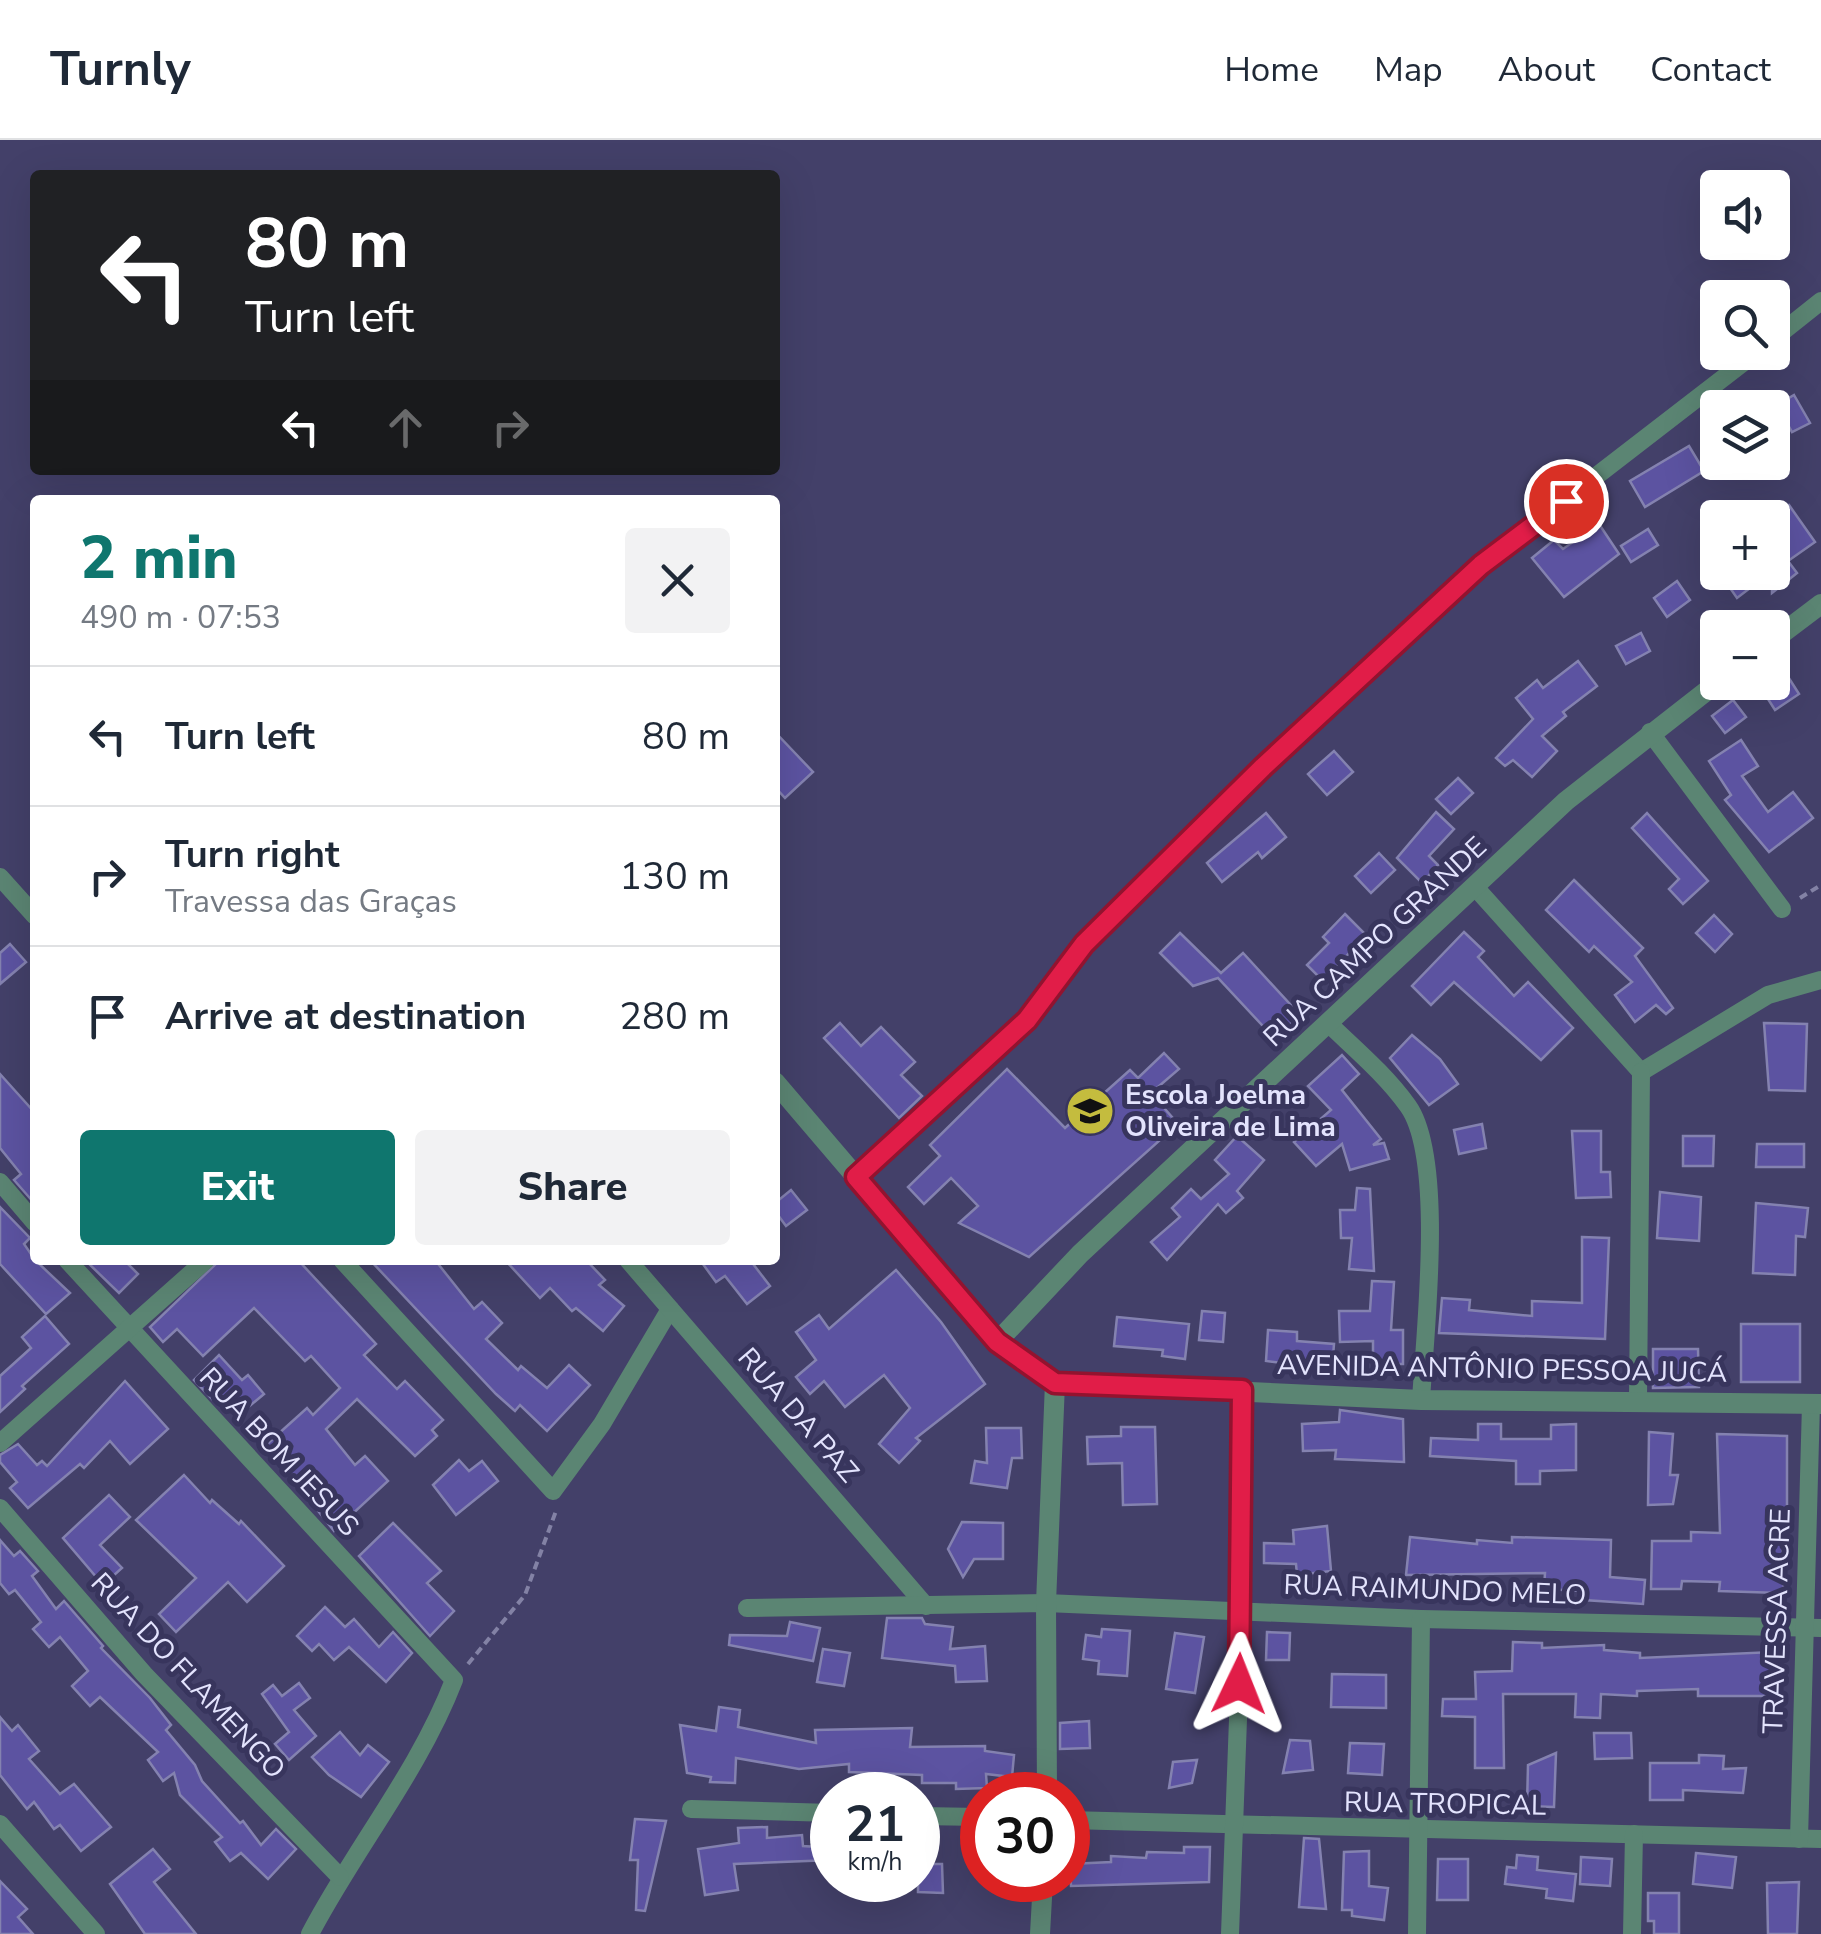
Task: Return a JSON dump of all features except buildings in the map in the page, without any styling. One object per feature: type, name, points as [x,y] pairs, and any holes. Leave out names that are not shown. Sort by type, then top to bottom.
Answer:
[{"type":"street","points":[[1790,326],[1821,301]]},
{"type":"street","points":[[856,1177],[1027,1020],[1084,944],[1263,767],[1481,565],[1734,370]]},
{"type":"street","points":[[1790,627],[1821,604]]},
{"type":"street","name":"RUA CAMPO GRANDE","points":[[997,1342],[1080,1254],[1566,801],[1700,695]]},
{"type":"street","points":[[1650,732],[1782,909]]},
{"type":"street","points":[[0,877],[30,910]]},
{"type":"street","points":[[1475,886],[1640,1072],[1638,1401]]},
{"type":"street","points":[[1640,1072],[1768,995],[1821,980]]},
{"type":"street","points":[[1328,1023],[1409,1107],[1425,1146],[1429,1227],[1421,1400]]},
{"type":"street","points":[[780,1088],[997,1342],[1055,1383],[1046,1603],[1046,1772]]},
{"type":"street","points":[[0,1182],[30,1217]]},
{"type":"street","name":"RUA BOM JESUS","points":[[71,1265],[127,1331],[454,1680]]},
{"type":"street","points":[[0,1443],[200,1265]]},
{"type":"street","points":[[347,1265],[553,1491],[602,1424],[670,1309]]},
{"type":"street","name":"RUA DA PAZ","points":[[632,1265],[926,1606]]},
{"type":"street","name":"AVENIDA ANTÔNIO PESSOA JUCÁ","points":[[1055,1383],[1421,1400],[1816,1404]]},
{"type":"street","points":[[1230,1934],[1242,1612],[1242,1390]]},
{"type":"street","name":"TRAVESSA ACRE","points":[[1799,1839],[1812,1627],[1816,1404]]},
{"type":"street","name":"RUA DO FLAMENGO","points":[[0,1508],[144,1674],[340,1877]]},
{"type":"street","name":"RUA RAIMUNDO MELO","points":[[747,1608],[1046,1603],[1420,1619],[1812,1627]]},
{"type":"street","points":[[1418,1934],[1420,1619]]},
{"type":"street","points":[[310,1934],[340,1877],[424,1748],[454,1680]]},
{"type":"street","points":[[691,1809],[810,1812]]},
{"type":"street","name":"RUA TROPICAL","points":[[1090,1821],[1821,1840]]},
{"type":"street","points":[[0,1824],[96,1934]]},
{"type":"street","points":[[1632,1934],[1634,1834]]},
{"type":"street","points":[[1040,1934],[1042,1902]]},
{"type":"path","points":[[1782,909],[1821,885]]},
{"type":"path","points":[[454,1680],[525,1594],[556,1515],[553,1491]]},
{"type":"place","name":"Escola Joelma Oliveira de Lima","points":[[1090,1111]]},
{"type":"route","points":[[1239,1684],[1242,1390],[1055,1383],[997,1342],[856,1177],[1027,1020],[1084,944],[1263,767],[1481,565],[1566,501]]}]
